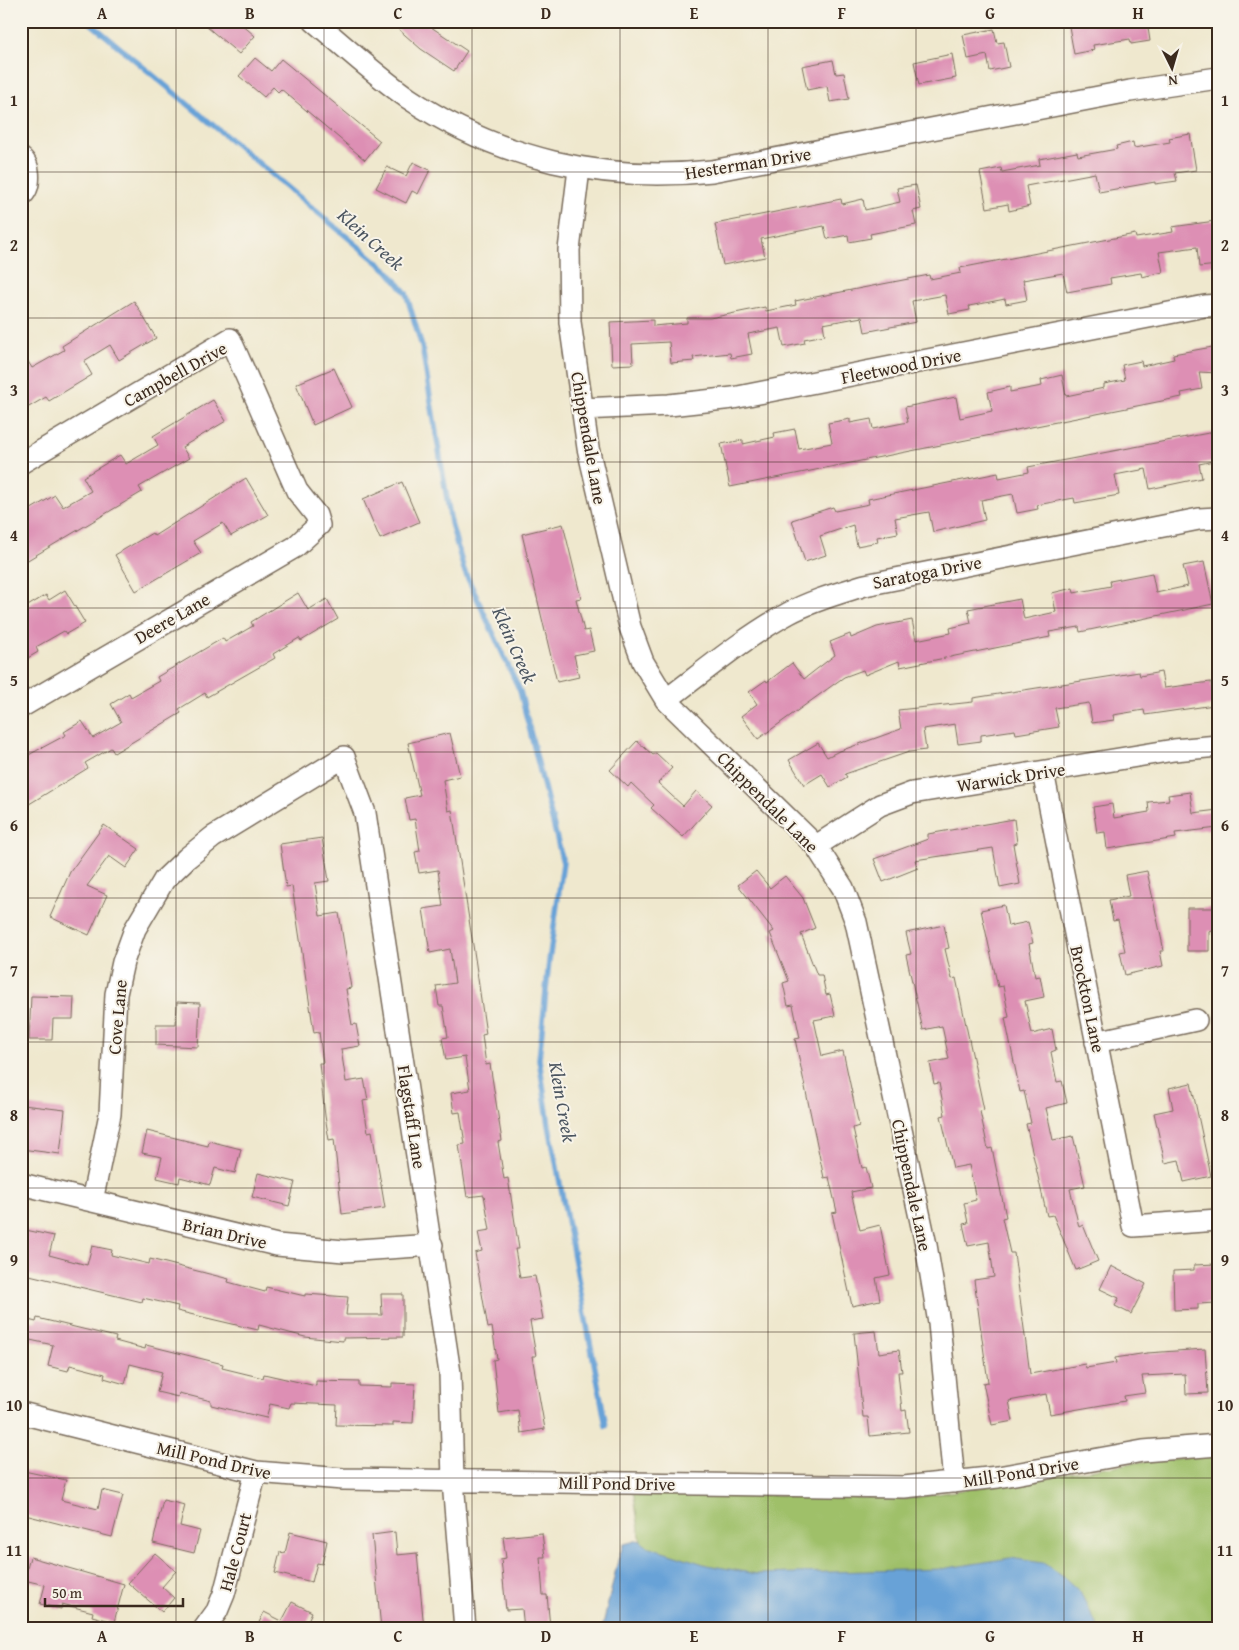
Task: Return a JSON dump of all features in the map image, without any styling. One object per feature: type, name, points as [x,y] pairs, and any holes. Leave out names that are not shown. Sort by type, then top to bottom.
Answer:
[{"type":"street","name":"Hesterman Drive","points":[[314,21],[384,80],[436,116],[472,135],[509,150],[579,169],[650,175],[712,172],[1130,91],[1218,78]]},
{"type":"street","points":[[21,196],[26,193],[25,166]]},
{"type":"street","name":"Chippendale Lane","points":[[579,169],[569,250],[568,291],[570,322],[588,448],[630,627],[643,662],[666,700],[816,846],[843,888],[856,922],[926,1245],[938,1323],[954,1482]]},
{"type":"street","name":"Fleetwood Drive","points":[[582,409],[668,405],[733,398],[1205,306],[1218,306]]},
{"type":"street","name":"Campbell Drive","points":[[21,463],[230,339],[297,491],[316,514],[319,525]]},
{"type":"street","name":"Saratoga Drive","points":[[666,700],[748,637],[790,612],[822,598],[865,585],[1199,519],[1218,518]]},
{"type":"street","name":"Deere Lane","points":[[21,707],[295,547],[319,525]]},
{"type":"street","name":"Warwick Drive","points":[[816,846],[862,815],[912,793],[1174,750],[1218,746]]},
{"type":"street","name":"Cove Lane","points":[[92,1201],[110,1114],[116,994],[123,962],[135,929],[164,880],[200,847],[213,837],[344,757]]},
{"type":"street","name":"Flagstaff Lane","points":[[344,757],[365,813],[432,1244],[450,1373],[453,1481],[465,1629]]},
{"type":"street","name":"Brockton Lane","points":[[1043,772],[1133,1226],[1218,1220]]},
{"type":"street","points":[[1096,1042],[1196,1020]]},
{"type":"street","name":"Brian Drive","points":[[21,1184],[277,1245],[344,1251],[432,1244]]},
{"type":"street","name":"Mill Pond Drive","points":[[21,1413],[256,1472],[342,1479],[904,1487],[954,1482],[1143,1451],[1218,1445]]},
{"type":"street","name":"Hale Court","points":[[204,1629],[217,1611],[224,1594],[256,1472]]},
{"type":"green space","points":[[1218,1455],[1218,1629],[654,1629],[633,1490],[905,1499],[1139,1462]]},
{"type":"water","points":[[639,1540],[647,1546],[707,1565],[757,1574],[941,1569],[1010,1558],[1043,1563],[1065,1578],[1080,1592],[1099,1629],[602,1629],[619,1556],[624,1544]]},
{"type":"building","points":[[200,21],[238,21],[255,36],[239,54]]},
{"type":"building","points":[[389,21],[422,21],[467,51],[454,71],[421,49]]},
{"type":"building","points":[[1068,21],[1147,21],[1150,41],[1131,44],[1130,39],[1093,45],[1094,50],[1074,54]]},
{"type":"building","points":[[994,29],[997,43],[1004,42],[1009,67],[990,71],[987,55],[968,59],[963,35]]},
{"type":"building","points":[[952,54],[956,78],[919,85],[914,62]]},
{"type":"building","points":[[255,58],[271,71],[281,59],[380,141],[365,160],[281,89],[278,92],[273,87],[264,97],[239,76]]},
{"type":"building","points":[[833,60],[836,74],[844,73],[849,99],[830,102],[827,86],[807,90],[802,66]]},
{"type":"building","points":[[1190,134],[1196,170],[1175,173],[1177,181],[1155,184],[1155,182],[1099,192],[1095,173],[1026,186],[1030,206],[1009,211],[1008,204],[987,208],[980,172],[1001,168],[1002,172],[1040,165],[1039,159],[1077,152],[1078,156],[1117,149],[1116,146],[1133,142],[1134,148],[1170,142],[1169,138]]},
{"type":"building","points":[[413,162],[430,170],[418,194],[412,191],[406,203],[376,188],[387,167],[406,176]]},
{"type":"building","points":[[916,185],[921,209],[913,211],[916,225],[870,234],[871,238],[849,242],[848,235],[827,239],[824,226],[761,239],[765,257],[723,265],[715,224],[841,199],[842,204],[863,199],[865,210],[900,202],[897,188]]},
{"type":"building","points":[[1215,221],[1218,265],[1199,267],[1197,247],[1159,252],[1163,272],[1142,277],[1141,273],[1110,278],[1111,284],[1067,292],[1063,273],[1023,280],[1027,300],[1006,304],[1005,299],[969,306],[970,310],[949,314],[945,295],[912,301],[916,322],[865,332],[862,317],[823,324],[825,335],[804,339],[805,343],[784,347],[780,328],[748,334],[752,354],[731,358],[730,353],[693,357],[694,361],[671,363],[669,342],[632,344],[633,364],[612,365],[610,322],[653,320],[653,326],[687,323],[687,318],[710,318],[765,307],[766,311],[796,305],[795,301],[929,275],[930,279],[961,273],[960,268],[1135,234],[1136,238],[1173,232],[1172,227]]},
{"type":"building","points":[[134,301],[156,338],[119,360],[110,345],[84,361],[92,375],[49,401],[46,397],[27,408],[21,398],[21,350],[32,368],[64,350],[62,346]]},
{"type":"building","points":[[1218,346],[1218,373],[1199,372],[1202,389],[1181,393],[1182,397],[730,487],[721,444],[743,440],[743,444],[775,437],[774,433],[795,429],[799,449],[832,443],[828,423],[850,419],[850,423],[871,419],[873,429],[908,422],[905,407],[956,397],[960,418],[992,411],[988,392],[1010,387],[1010,392],[1042,386],[1041,380],[1062,375],[1066,396],[1104,388],[1104,384],[1125,380],[1122,365],[1141,361],[1142,366],[1174,359],[1173,354]]},
{"type":"building","points":[[334,368],[352,407],[313,425],[296,384]]},
{"type":"building","points":[[213,400],[226,421],[182,447],[189,458],[139,487],[142,492],[21,564],[21,515],[55,495],[63,507],[91,491],[83,477],[120,455],[126,464],[158,445],[153,436]]},
{"type":"building","points":[[1214,432],[1218,460],[1199,464],[1202,478],[1150,489],[1146,469],[1115,475],[1119,495],[1075,503],[1074,498],[1037,505],[1038,509],[1017,513],[1013,494],[981,500],[985,520],[933,532],[929,512],[895,518],[898,533],[877,537],[878,542],[857,546],[853,525],[820,536],[826,555],[805,562],[792,520],[833,507],[835,511],[869,504],[868,499],[998,473],[999,478],[1029,472],[1028,467]]},
{"type":"building","points":[[246,478],[268,515],[231,536],[223,523],[193,541],[201,553],[136,591],[115,555],[152,533],[154,536]]},
{"type":"building","points":[[402,482],[419,522],[380,539],[363,499]]},
{"type":"building","points":[[563,524],[581,598],[576,599],[584,631],[589,630],[594,651],[574,655],[579,677],[557,682],[522,534]]},
{"type":"building","points":[[1204,562],[1213,604],[1080,632],[1079,627],[1049,632],[1050,637],[900,667],[899,661],[865,675],[863,670],[844,677],[758,739],[741,716],[757,704],[749,692],[766,680],[767,682],[792,663],[804,679],[835,655],[830,642],[850,634],[851,638],[877,627],[912,620],[916,640],[951,633],[950,628],[971,623],[968,609],[1020,599],[1024,619],[1056,612],[1052,593],[1073,588],[1074,593],[1111,586],[1110,581],[1152,573],[1156,593],[1188,586],[1183,566]]},
{"type":"building","points":[[65,590],[85,623],[66,634],[64,631],[36,647],[38,652],[21,662],[21,610],[46,595],[49,600]]},
{"type":"building","points":[[298,593],[308,610],[327,599],[338,619],[301,641],[299,638],[273,654],[275,658],[207,697],[205,693],[179,709],[181,713],[114,753],[111,748],[85,763],[88,768],[21,809],[21,782],[27,779],[21,768],[21,759],[66,735],[64,732],[82,721],[93,738],[121,722],[111,704],[129,693],[131,697],[159,681],[157,677],[223,638],[225,642],[253,626],[251,622]]},
{"type":"building","points":[[1139,672],[1140,676],[1161,672],[1164,688],[1211,682],[1214,705],[1145,715],[1144,710],[1113,715],[1114,720],[1092,723],[1089,703],[1055,708],[1059,727],[1016,734],[1015,730],[981,735],[981,741],[958,744],[955,724],[923,729],[926,750],[909,752],[845,774],[847,777],[830,787],[822,774],[804,785],[789,760],[818,743],[827,757],[901,729],[898,710],[973,702],[973,698]]},
{"type":"building","points":[[450,733],[460,776],[443,780],[448,811],[452,810],[475,958],[486,1034],[482,1035],[486,1065],[490,1064],[502,1141],[498,1142],[504,1179],[508,1178],[519,1249],[515,1249],[520,1278],[535,1276],[543,1319],[530,1321],[536,1356],[532,1356],[545,1429],[521,1433],[518,1410],[499,1413],[493,1360],[497,1359],[492,1327],[488,1328],[475,1253],[482,1251],[478,1232],[490,1230],[484,1195],[467,1197],[459,1145],[465,1144],[460,1112],[454,1113],[451,1093],[470,1090],[465,1057],[446,1060],[442,1038],[448,1037],[443,1006],[439,1006],[436,986],[455,983],[450,949],[430,953],[423,909],[443,906],[438,870],[419,873],[415,852],[420,851],[415,819],[409,820],[405,798],[420,795],[408,743]]},
{"type":"building","points":[[637,741],[653,755],[656,753],[672,768],[658,783],[683,806],[696,791],[712,805],[683,837],[651,808],[654,805],[631,783],[628,787],[610,770]]},
{"type":"building","points":[[1190,792],[1193,813],[1218,810],[1218,828],[1175,833],[1176,838],[1107,849],[1105,832],[1097,833],[1093,807],[1112,804],[1114,818],[1149,812],[1148,802],[1169,800],[1168,795]]},
{"type":"building","points":[[1014,819],[1017,843],[1013,844],[1020,884],[1000,888],[993,848],[915,860],[918,868],[883,882],[874,859],[928,839],[928,834]]},
{"type":"building","points":[[104,825],[139,849],[126,868],[109,856],[87,886],[107,895],[89,935],[50,917],[70,872]]},
{"type":"building","points":[[322,838],[329,881],[315,883],[320,916],[339,913],[351,988],[346,989],[352,1025],[356,1024],[360,1046],[341,1049],[346,1082],[364,1079],[368,1100],[363,1101],[368,1132],[372,1131],[385,1208],[342,1214],[334,1139],[329,1140],[325,1116],[319,1063],[323,1063],[319,1032],[314,1033],[292,886],[286,887],[280,844]]},
{"type":"building","points":[[756,871],[770,888],[785,876],[803,898],[815,928],[801,934],[817,975],[822,975],[826,995],[830,994],[835,1016],[814,1020],[822,1056],[843,1051],[859,1126],[853,1128],[862,1168],[866,1167],[871,1188],[851,1192],[860,1230],[880,1225],[890,1275],[876,1278],[880,1300],[852,1306],[832,1213],[837,1212],[829,1177],[824,1178],[795,1039],[800,1038],[793,1005],[788,1006],[783,983],[789,981],[770,933],[774,931],[738,885]]},
{"type":"building","points":[[1147,871],[1164,951],[1160,951],[1163,966],[1125,975],[1120,952],[1125,951],[1118,920],[1113,921],[1109,900],[1129,896],[1125,875]]},
{"type":"building","points":[[1004,905],[1008,926],[1028,922],[1033,943],[1029,944],[1035,977],[1040,976],[1044,997],[1025,1001],[1032,1034],[1052,1029],[1056,1050],[1051,1052],[1057,1082],[1062,1081],[1067,1103],[1046,1108],[1053,1140],[1073,1136],[1085,1186],[1070,1189],[1079,1227],[1083,1225],[1098,1261],[1076,1270],[1053,1215],[1047,1216],[1026,1124],[1031,1123],[1024,1091],[1020,1092],[1005,1018],[1009,1017],[1003,986],[998,987],[981,910]]},
{"type":"building","points":[[1187,908],[1218,908],[1218,932],[1209,931],[1209,951],[1187,951]]},
{"type":"building","points":[[944,925],[949,948],[945,949],[952,979],[956,978],[984,1110],[980,1111],[988,1149],[992,1148],[1006,1217],[1002,1218],[1010,1253],[1014,1253],[1030,1374],[1085,1364],[1086,1368],[1116,1363],[1115,1358],[1147,1353],[1205,1349],[1208,1393],[1186,1394],[1185,1374],[1142,1376],[1145,1393],[1124,1396],[1125,1401],[1050,1414],[1046,1394],[1009,1401],[1013,1421],[992,1425],[983,1383],[988,1382],[974,1280],[994,1277],[989,1242],[968,1246],[963,1224],[968,1223],[964,1203],[976,1200],[969,1165],[953,1168],[941,1116],[945,1115],[939,1083],[934,1084],[930,1063],[949,1059],[942,1026],[923,1030],[906,955],[911,954],[906,933]]},
{"type":"building","points":[[31,996],[74,997],[73,1019],[53,1019],[52,1040],[29,1040]]},
{"type":"building","points":[[177,1002],[200,1003],[198,1047],[156,1045],[156,1024],[176,1024]]},
{"type":"building","points":[[1191,1083],[1211,1176],[1184,1182],[1179,1160],[1165,1163],[1154,1113],[1173,1109],[1169,1088]]},
{"type":"building","points":[[23,1105],[65,1110],[60,1154],[21,1149]]},
{"type":"building","points":[[147,1131],[208,1146],[209,1141],[241,1149],[235,1173],[215,1168],[210,1185],[180,1177],[179,1183],[157,1178],[162,1157],[142,1153]]},
{"type":"building","points":[[258,1173],[295,1182],[289,1206],[252,1197]]},
{"type":"building","points":[[21,1229],[54,1236],[49,1255],[87,1265],[92,1246],[112,1250],[111,1255],[149,1264],[150,1259],[229,1279],[228,1282],[265,1292],[266,1287],[305,1296],[305,1294],[348,1297],[346,1315],[382,1315],[381,1294],[403,1294],[403,1337],[343,1338],[343,1341],[305,1337],[259,1325],[258,1330],[177,1311],[178,1306],[143,1298],[142,1302],[21,1273]]},
{"type":"building","points":[[1216,1264],[1217,1303],[1198,1304],[1198,1309],[1174,1310],[1173,1271],[1194,1270],[1194,1265]]},
{"type":"building","points":[[1111,1266],[1146,1284],[1131,1314],[1115,1306],[1119,1298],[1100,1289]]},
{"type":"building","points":[[21,1318],[36,1322],[37,1318],[116,1337],[115,1341],[145,1349],[146,1345],[223,1364],[222,1368],[263,1378],[264,1374],[316,1386],[316,1381],[359,1382],[359,1386],[392,1387],[392,1383],[415,1384],[413,1423],[393,1422],[393,1426],[336,1425],[337,1405],[291,1403],[289,1408],[270,1404],[266,1418],[211,1405],[211,1401],[179,1393],[178,1397],[157,1392],[162,1372],[130,1364],[125,1384],[104,1378],[105,1374],[70,1365],[68,1371],[48,1366],[53,1345],[21,1338]]},
{"type":"building","points":[[876,1331],[879,1353],[899,1350],[902,1372],[898,1372],[902,1411],[906,1410],[909,1432],[870,1436],[868,1417],[863,1417],[854,1333]]},
{"type":"building","points":[[24,1471],[66,1480],[61,1500],[98,1509],[102,1490],[123,1495],[112,1537],[21,1514],[21,1482]]},
{"type":"building","points":[[163,1500],[185,1505],[180,1526],[200,1531],[194,1553],[153,1543]]},
{"type":"building","points":[[290,1532],[327,1541],[322,1564],[317,1563],[312,1582],[275,1573],[280,1552],[285,1553]]},
{"type":"building","points":[[395,1532],[397,1555],[417,1553],[424,1629],[381,1629],[372,1535]]},
{"type":"building","points":[[542,1533],[545,1557],[540,1557],[543,1595],[547,1595],[550,1627],[524,1629],[522,1609],[506,1610],[501,1559],[506,1558],[503,1537]]},
{"type":"building","points":[[155,1553],[176,1571],[162,1587],[174,1598],[162,1612],[128,1583]]},
{"type":"building","points":[[30,1557],[124,1584],[114,1622],[92,1616],[93,1612],[62,1604],[61,1609],[40,1604],[45,1585],[24,1580]]},
{"type":"building","points":[[292,1602],[312,1612],[304,1629],[256,1629],[264,1612],[282,1621]]},
{"type":"waterway","name":"Klein Creek","points":[[88,21],[388,271],[406,293],[422,347],[451,523],[464,570],[520,691],[563,863],[549,961],[539,1059],[549,1125],[606,1426]]}]
